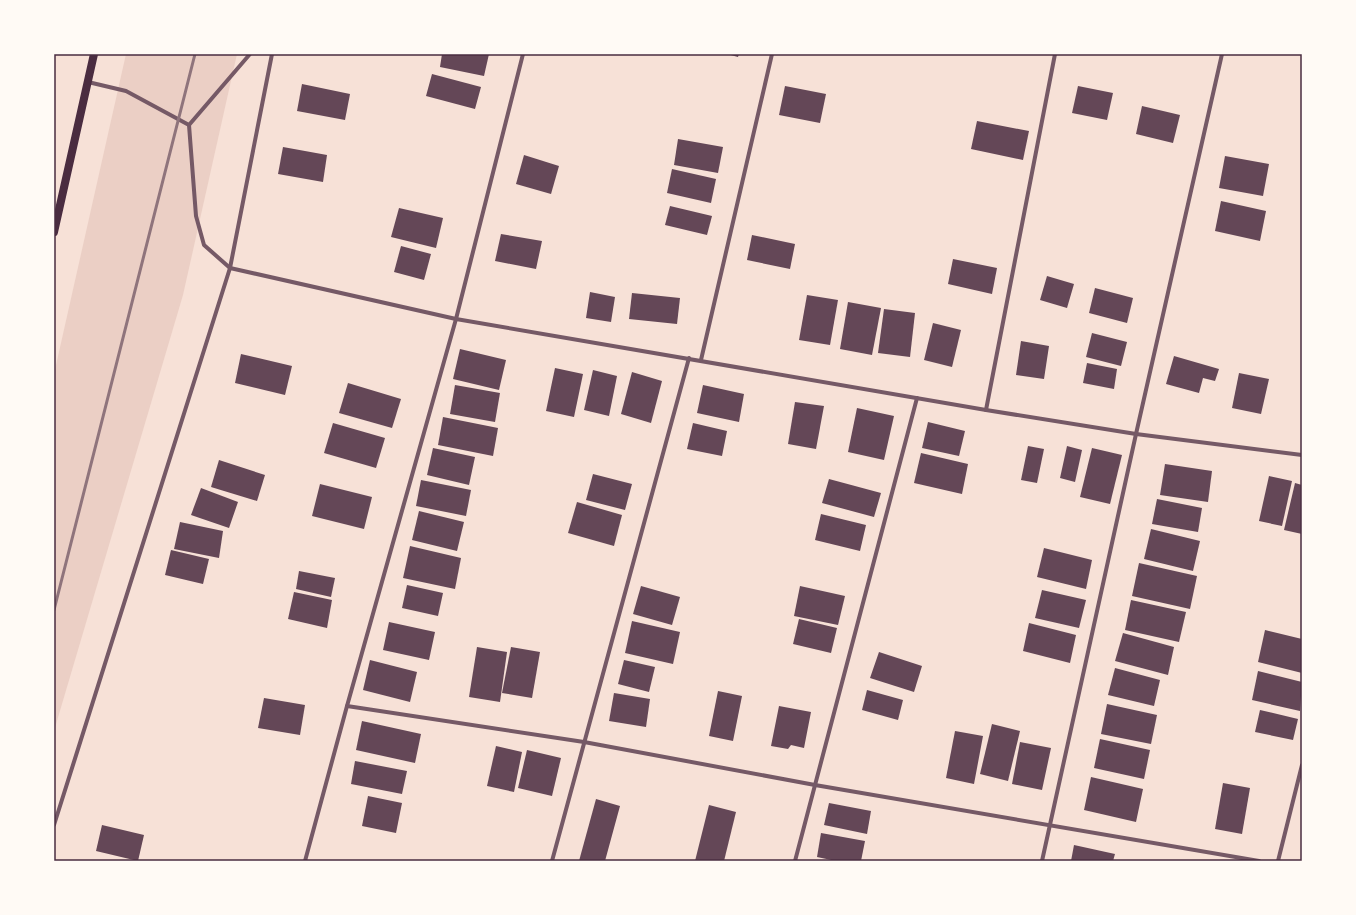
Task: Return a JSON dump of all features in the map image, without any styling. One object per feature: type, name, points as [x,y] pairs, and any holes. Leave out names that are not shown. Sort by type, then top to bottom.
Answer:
[{"type":"main road","points":[[54,232],[94,54]]},
{"type":"street","points":[[250,54],[189,125],[196,216],[204,245],[230,268],[456,319],[986,410],[1136,434],[1302,455]]},
{"type":"street","points":[[54,825],[230,268],[272,54]]},
{"type":"street","points":[[305,861],[456,319],[523,54]]},
{"type":"street","points":[[700,360],[772,54]]},
{"type":"street","points":[[986,410],[1054,54]]},
{"type":"street","points":[[1042,861],[1051,826],[1136,434],[1222,54]]},
{"type":"street","points":[[88,82],[126,91],[189,125]]},
{"type":"street","points":[[552,861],[689,358]]},
{"type":"street","points":[[795,861],[917,398]]},
{"type":"street","points":[[347,706],[584,742],[815,785],[1259,861]]},
{"type":"street","points":[[1278,861],[1302,765]]},
{"type":"shaded area","points":[[126,54],[237,54],[183,295],[54,731],[54,374]]},
{"type":"building","points":[[442,54],[489,54],[484,76],[440,67]]},
{"type":"building","points":[[727,54],[739,54],[738,57]]},
{"type":"building","points":[[432,74],[481,87],[475,109],[426,96]]},
{"type":"building","points":[[302,84],[350,94],[345,120],[297,111]]},
{"type":"building","points":[[785,86],[826,94],[820,123],[779,115]]},
{"type":"building","points":[[1078,86],[1113,93],[1107,120],[1072,113]]},
{"type":"building","points":[[1142,106],[1180,115],[1173,143],[1136,134]]},
{"type":"building","points":[[977,121],[1029,131],[1023,160],[971,149]]},
{"type":"building","points":[[678,139],[723,147],[718,173],[674,165]]},
{"type":"building","points":[[283,147],[327,155],[323,182],[278,174]]},
{"type":"building","points":[[524,155],[559,166],[551,194],[516,184]]},
{"type":"building","points":[[1225,156],[1269,164],[1263,196],[1219,188]]},
{"type":"building","points":[[672,169],[716,179],[711,203],[667,193]]},
{"type":"building","points":[[1221,201],[1266,211],[1260,241],[1215,231]]},
{"type":"building","points":[[670,206],[712,216],[707,235],[665,225]]},
{"type":"building","points":[[399,208],[443,218],[436,248],[391,237]]},
{"type":"building","points":[[501,234],[542,241],[536,269],[495,261]]},
{"type":"building","points":[[752,235],[795,244],[790,269],[747,260]]},
{"type":"building","points":[[401,246],[431,254],[424,280],[394,272]]},
{"type":"building","points":[[953,259],[997,268],[992,294],[948,284]]},
{"type":"building","points":[[1047,276],[1074,284],[1067,308],[1040,300]]},
{"type":"building","points":[[1095,288],[1133,298],[1127,323],[1089,313]]},
{"type":"building","points":[[590,292],[615,297],[611,322],[586,318]]},
{"type":"building","points":[[632,293],[680,298],[677,324],[629,319]]},
{"type":"building","points":[[807,295],[838,300],[830,345],[799,340]]},
{"type":"building","points":[[848,302],[881,308],[872,355],[840,349]]},
{"type":"building","points":[[884,309],[915,313],[910,357],[878,353]]},
{"type":"building","points":[[933,323],[961,330],[952,367],[924,360]]},
{"type":"building","points":[[1092,333],[1127,342],[1121,366],[1086,357]]},
{"type":"building","points":[[1021,341],[1049,346],[1044,379],[1016,375]]},
{"type":"building","points":[[460,349],[506,360],[499,390],[453,379]]},
{"type":"building","points":[[241,354],[292,366],[285,395],[235,383]]},
{"type":"building","points":[[1174,356],[1219,369],[1215,381],[1203,378],[1199,393],[1166,384]]},
{"type":"building","points":[[1087,363],[1117,369],[1114,389],[1083,383]]},
{"type":"building","points":[[555,368],[583,374],[574,417],[546,411]]},
{"type":"building","points":[[593,370],[617,376],[609,416],[584,410]]},
{"type":"building","points":[[632,372],[662,381],[651,423],[621,414]]},
{"type":"building","points":[[1239,373],[1269,379],[1261,414],[1232,408]]},
{"type":"building","points":[[348,383],[401,399],[392,428],[339,413]]},
{"type":"building","points":[[455,385],[500,393],[495,422],[450,414]]},
{"type":"building","points":[[703,385],[744,394],[739,422],[697,413]]},
{"type":"building","points":[[795,402],[824,406],[816,449],[788,444]]},
{"type":"building","points":[[857,408],[894,416],[884,460],[848,452]]},
{"type":"building","points":[[443,417],[498,428],[493,456],[438,445]]},
{"type":"building","points":[[928,422],[965,431],[959,456],[922,448]]},
{"type":"building","points":[[333,423],[385,438],[376,468],[324,453]]},
{"type":"building","points":[[693,423],[727,431],[722,456],[687,449]]},
{"type":"building","points":[[1028,446],[1044,449],[1037,483],[1021,480]]},
{"type":"building","points":[[1067,446],[1082,450],[1075,482],[1060,478]]},
{"type":"building","points":[[433,448],[475,457],[469,485],[427,475]]},
{"type":"building","points":[[1092,448],[1122,455],[1110,504],[1080,497]]},
{"type":"building","points":[[921,453],[968,464],[962,494],[914,483]]},
{"type":"building","points":[[219,460],[265,475],[257,501],[211,487]]},
{"type":"building","points":[[1165,464],[1212,471],[1208,502],[1160,495]]},
{"type":"building","points":[[593,474],[632,484],[625,510],[586,500]]},
{"type":"building","points":[[1269,476],[1292,481],[1282,526],[1259,521]]},
{"type":"building","points":[[829,479],[881,493],[874,517],[822,503]]},
{"type":"building","points":[[421,480],[471,490],[466,516],[416,506]]},
{"type":"building","points":[[1295,483],[1302,485],[1302,534],[1284,530]]},
{"type":"building","points":[[320,484],[372,497],[364,529],[312,516]]},
{"type":"building","points":[[201,488],[238,502],[229,528],[191,515]]},
{"type":"building","points":[[1157,499],[1202,508],[1198,532],[1152,524]]},
{"type":"building","points":[[577,502],[622,515],[614,546],[568,533]]},
{"type":"building","points":[[419,511],[464,522],[457,551],[412,540]]},
{"type":"building","points":[[821,514],[866,525],[860,551],[815,540]]},
{"type":"building","points":[[180,522],[223,531],[219,558],[174,549]]},
{"type":"building","points":[[1151,529],[1200,541],[1193,571],[1144,559]]},
{"type":"building","points":[[410,546],[461,558],[455,589],[403,578]]},
{"type":"building","points":[[1044,548],[1092,560],[1086,589],[1037,577]]},
{"type":"building","points":[[171,550],[209,559],[203,584],[165,575]]},
{"type":"building","points":[[1139,563],[1197,576],[1190,609],[1132,596]]},
{"type":"building","points":[[299,571],[335,578],[331,597],[296,589]]},
{"type":"building","points":[[407,585],[443,593],[438,616],[402,608]]},
{"type":"building","points":[[641,586],[680,597],[672,625],[633,614]]},
{"type":"building","points":[[800,586],[845,596],[838,625],[794,616]]},
{"type":"building","points":[[1042,590],[1086,600],[1079,628],[1035,618]]},
{"type":"building","points":[[294,592],[332,600],[327,628],[288,619]]},
{"type":"building","points":[[1131,600],[1186,612],[1179,642],[1125,630]]},
{"type":"building","points":[[799,619],[837,628],[831,653],[793,644]]},
{"type":"building","points":[[632,621],[680,632],[673,664],[625,653]]},
{"type":"building","points":[[389,622],[435,632],[429,660],[383,650]]},
{"type":"building","points":[[1029,623],[1076,635],[1070,663],[1023,651]]},
{"type":"building","points":[[1265,630],[1302,639],[1302,673],[1258,662]]},
{"type":"building","points":[[1123,633],[1174,647],[1168,675],[1115,661]]},
{"type":"building","points":[[477,647],[507,652],[500,702],[469,697]]},
{"type":"building","points":[[511,647],[540,652],[532,698],[502,693]]},
{"type":"building","points":[[879,652],[922,666],[914,692],[870,678]]},
{"type":"building","points":[[370,660],[417,672],[410,702],[363,690]]},
{"type":"building","points":[[624,660],[655,667],[649,692],[618,684]]},
{"type":"building","points":[[1115,668],[1160,680],[1154,706],[1108,695]]},
{"type":"building","points":[[1258,671],[1302,682],[1300,711],[1252,700]]},
{"type":"building","points":[[867,690],[903,700],[898,720],[862,710]]},
{"type":"building","points":[[718,691],[742,696],[733,741],[709,736]]},
{"type":"building","points":[[614,693],[650,699],[646,727],[609,721]]},
{"type":"building","points":[[264,698],[305,705],[300,735],[258,728]]},
{"type":"building","points":[[1107,704],[1157,715],[1151,744],[1101,734]]},
{"type":"building","points":[[779,706],[811,712],[804,748],[791,745],[788,749],[771,746]]},
{"type":"building","points":[[1260,710],[1298,719],[1293,740],[1255,732]]},
{"type":"building","points":[[362,721],[421,734],[415,763],[356,750]]},
{"type":"building","points":[[992,724],[1020,731],[1008,781],[980,774]]},
{"type":"building","points":[[955,731],[983,736],[974,784],[946,778]]},
{"type":"building","points":[[1100,739],[1150,750],[1144,779],[1094,768]]},
{"type":"building","points":[[1020,742],[1051,748],[1042,790],[1012,784]]},
{"type":"building","points":[[496,746],[522,752],[514,792],[487,786]]},
{"type":"building","points":[[527,750],[561,758],[552,796],[518,788]]},
{"type":"building","points":[[355,761],[407,771],[402,794],[351,784]]},
{"type":"building","points":[[1091,777],[1143,789],[1136,822],[1084,810]]},
{"type":"building","points":[[1223,783],[1250,788],[1242,834],[1215,829]]},
{"type":"building","points":[[368,796],[402,803],[396,833],[362,826]]},
{"type":"building","points":[[596,799],[620,806],[605,861],[579,861]]},
{"type":"building","points":[[829,803],[871,811],[867,834],[824,825]]},
{"type":"building","points":[[709,805],[736,812],[724,861],[695,861]]},
{"type":"building","points":[[102,825],[144,835],[138,861],[96,851]]},
{"type":"building","points":[[821,833],[865,841],[861,861],[836,861],[817,857]]},
{"type":"building","points":[[1074,845],[1115,854],[1113,861],[1071,861]]},
{"type":"railway","points":[[54,610],[195,54]]}]
